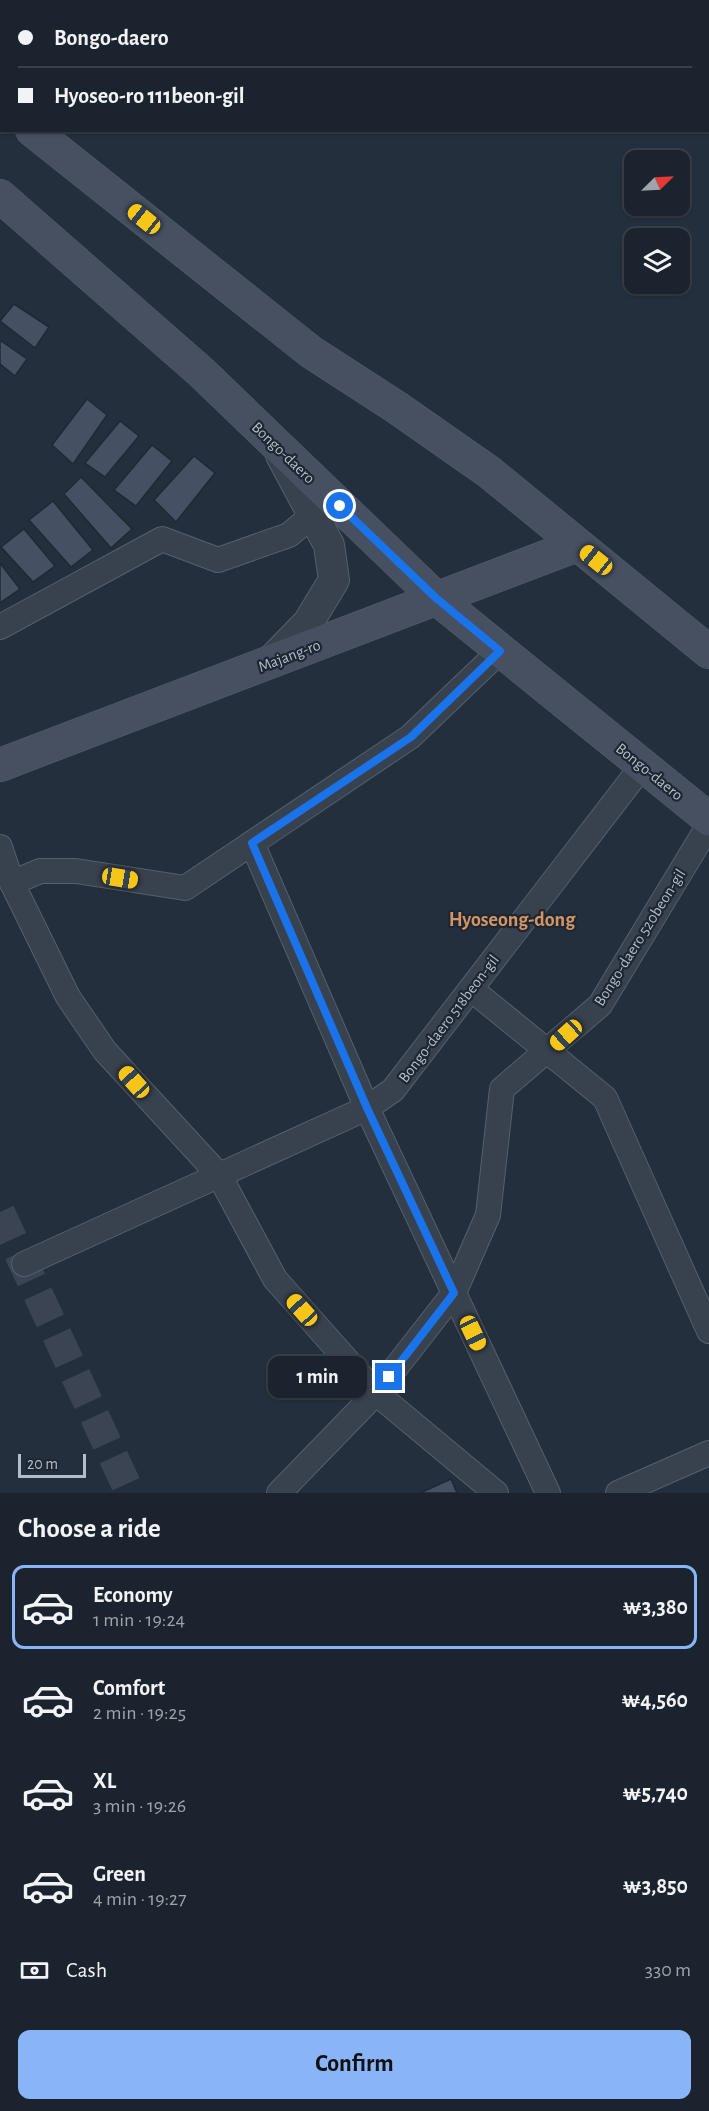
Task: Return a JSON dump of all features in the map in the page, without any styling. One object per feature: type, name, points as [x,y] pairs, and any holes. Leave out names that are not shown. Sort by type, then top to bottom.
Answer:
[{"type":"main road","points":[[35,132],[311,352],[396,407],[489,472],[709,652]]},
{"type":"main road","name":"Bongo-daero","points":[[0,196],[201,372],[436,598],[709,819]]},
{"type":"main road","name":"Majang-ro","points":[[0,765],[577,545]]},
{"type":"street","points":[[269,663],[308,623],[334,580],[329,545],[276,445]]},
{"type":"street","points":[[0,627],[162,539],[218,560],[289,535],[314,514]]},
{"type":"street","points":[[12,883],[40,871],[76,871],[185,888],[411,737],[500,651]]},
{"type":"street","name":"Bongo-daero 518beon-gil","points":[[24,1264],[367,1108],[393,1090],[643,765]]},
{"type":"street","name":"Bongo-daero 520beon-gil","points":[[279,1493],[376,1393],[454,1293],[488,1215],[502,1089],[600,1005],[709,825]]},
{"type":"street","points":[[252,843],[367,1108],[548,1493]]},
{"type":"street","points":[[0,847],[12,883],[68,997],[105,1051],[219,1175],[275,1279],[376,1393],[496,1493]]},
{"type":"street","points":[[471,989],[549,1050],[605,1098],[709,1331]]},
{"type":"street","points":[[618,1493],[709,1453]]},
{"type":"building","points":[[14,304],[49,327],[35,348],[0,321]]},
{"type":"building","points":[[0,340],[27,359],[15,376],[0,364]]},
{"type":"building","points":[[87,399],[107,415],[73,464],[52,445]]},
{"type":"building","points":[[120,421],[139,436],[105,477],[85,463]]},
{"type":"building","points":[[152,445],[172,461],[136,506],[114,490]]},
{"type":"building","points":[[194,456],[215,473],[176,522],[154,500]]},
{"type":"building","points":[[81,477],[132,529],[111,548],[64,494]]},
{"type":"building","points":[[53,501],[93,550],[71,567],[29,520]]},
{"type":"building","points":[[24,529],[55,566],[33,582],[1,547]]},
{"type":"building","points":[[0,563],[20,589],[0,603]]},
{"type":"building","points":[[451,1479],[457,1493],[420,1493]]},
{"type":"tunnel","points":[[0,1212],[130,1493]]},
{"type":"district","name":"Hyoseong-dong","points":[[512,919]]},
{"type":"route","points":[[340,506],[436,598],[500,651],[411,737],[252,843],[367,1108],[454,1293],[389,1377]]}]
